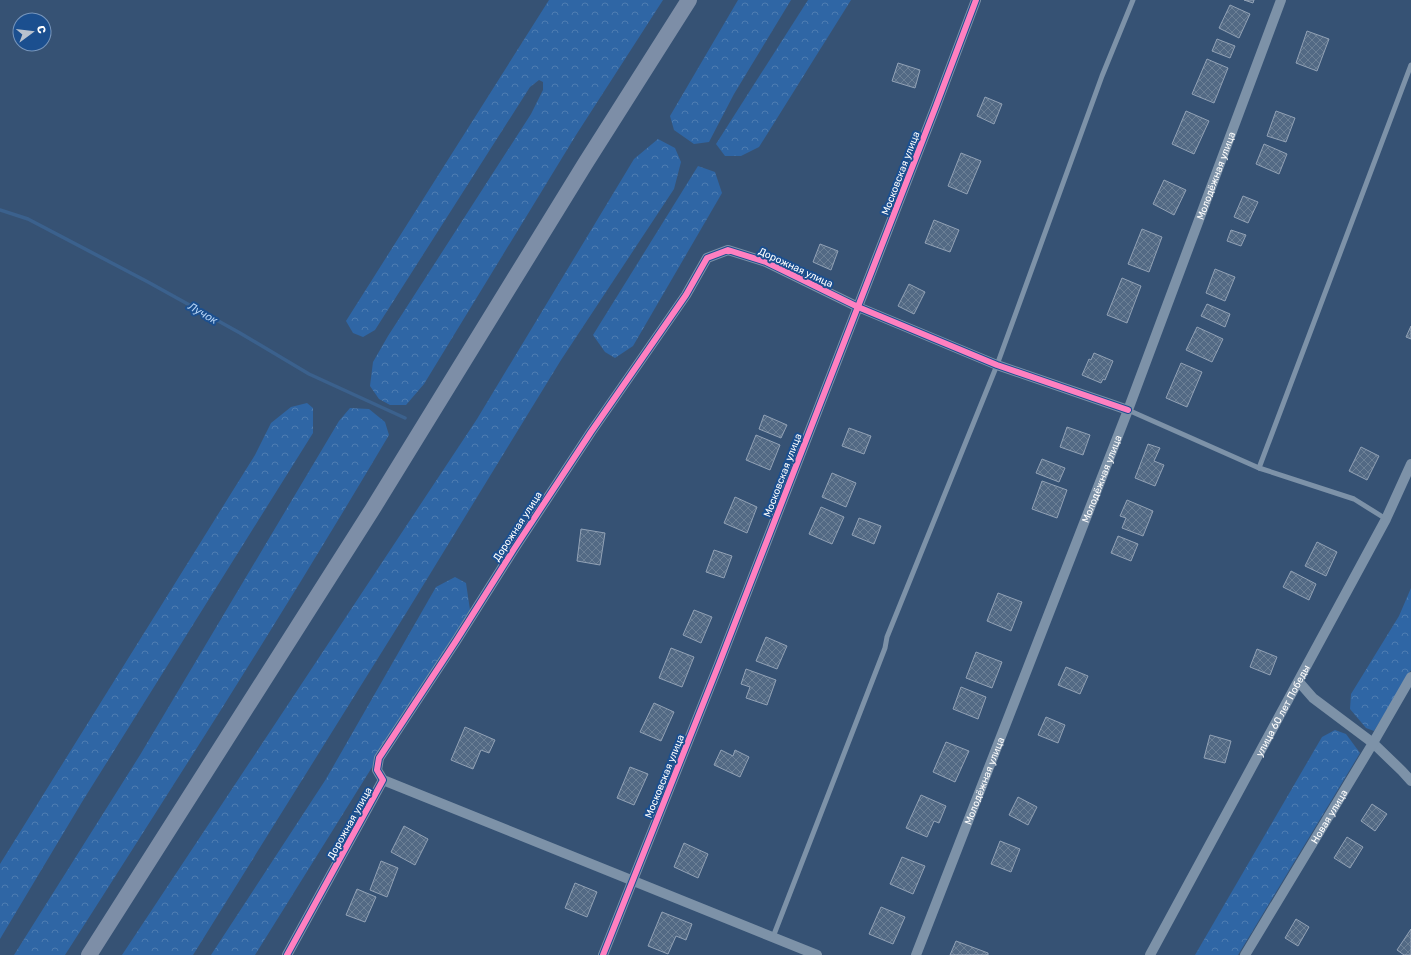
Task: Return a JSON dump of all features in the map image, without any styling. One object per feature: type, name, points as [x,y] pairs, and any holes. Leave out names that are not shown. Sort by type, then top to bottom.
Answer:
[{"type":"main road","points":[[88,955],[372,510],[585,164],[689,0]]},
{"type":"street","name":"Московская улица","points":[[603,955],[634,881],[722,657],[976,0]]},
{"type":"street","name":"Молодёжная улица","points":[[916,955],[1128,410],[1280,0]]},
{"type":"street","name":"Дорожная улица","points":[[287,955],[383,780],[377,770],[379,758],[456,642],[514,549],[591,432],[686,295],[707,258],[728,250],[758,259],[858,308],[997,365],[1128,410]]},
{"type":"street","name":"улица 60 лет Победы","points":[[1150,955],[1386,519],[1411,464]]},
{"type":"street","name":"Новая улица","points":[[1244,955],[1373,743],[1411,677]]},
{"type":"street","points":[[1298,682],[1313,698],[1373,743],[1411,781]]},
{"type":"street","points":[[383,780],[817,955]]},
{"type":"lane","points":[[773,937],[885,648],[887,637],[997,365],[1102,76],[1133,0]]},
{"type":"lane","points":[[1259,468],[1411,65]]},
{"type":"lane","points":[[1128,410],[1259,468],[1354,499],[1386,519]]},
{"type":"green space","points":[[549,0],[663,0],[576,135],[424,384],[406,405],[390,405],[379,399],[370,386],[373,362],[388,336],[531,114],[543,90],[543,82],[539,80],[530,87],[375,330],[363,337],[353,333],[346,321]]},
{"type":"green space","points":[[738,0],[791,0],[734,94],[709,142],[694,144],[674,130],[670,116]]},
{"type":"green space","points":[[808,0],[851,0],[759,147],[741,156],[725,156],[716,144]]},
{"type":"green space","points":[[658,139],[675,148],[681,162],[674,189],[561,360],[408,610],[193,955],[122,955],[477,419],[634,159]]},
{"type":"green space","points":[[698,166],[715,172],[722,193],[633,346],[615,358],[605,352],[593,335]]},
{"type":"green space","points":[[307,403],[313,408],[313,433],[82,802],[0,939],[0,864],[255,455],[271,423],[291,407]]},
{"type":"green space","points":[[350,408],[369,409],[385,422],[389,435],[270,632],[65,955],[14,955],[140,755],[339,421]]},
{"type":"green space","points":[[455,577],[466,583],[470,610],[255,955],[211,955],[326,779],[436,587]]},
{"type":"green space","points":[[1411,588],[1411,670],[1374,731],[1366,728],[1350,709],[1351,694],[1399,616]]},
{"type":"green space","points":[[1335,730],[1346,734],[1360,753],[1238,955],[1195,955],[1322,737]]},
{"type":"building","points":[[1244,0],[1254,0],[1253,3]]},
{"type":"building","points":[[1230,5],[1250,14],[1239,38],[1219,28]]},
{"type":"building","points":[[1307,31],[1329,39],[1317,71],[1296,63]]},
{"type":"building","points":[[1217,39],[1235,46],[1230,58],[1212,51]]},
{"type":"building","points":[[1207,59],[1228,68],[1214,103],[1192,94]]},
{"type":"building","points":[[898,63],[920,70],[915,88],[892,81]]},
{"type":"building","points":[[985,97],[1002,104],[994,124],[977,116]]},
{"type":"building","points":[[1186,111],[1209,121],[1194,154],[1172,144]]},
{"type":"building","points":[[1276,111],[1295,118],[1286,142],[1267,136]]},
{"type":"building","points":[[1264,144],[1287,154],[1279,174],[1256,164]]},
{"type":"building","points":[[961,153],[981,161],[967,194],[948,186]]},
{"type":"building","points":[[1164,180],[1186,190],[1174,215],[1153,204]]},
{"type":"building","points":[[1243,196],[1258,202],[1248,223],[1234,217]]},
{"type":"building","points":[[934,220],[959,230],[950,252],[925,243]]},
{"type":"building","points":[[1142,229],[1162,237],[1149,272],[1128,264]]},
{"type":"building","points":[[1231,230],[1246,235],[1241,246],[1227,241]]},
{"type":"building","points":[[820,244],[838,251],[831,270],[813,262]]},
{"type":"building","points":[[1215,269],[1235,277],[1225,301],[1206,293]]},
{"type":"building","points":[[1122,278],[1141,286],[1127,323],[1107,315]]},
{"type":"building","points":[[909,284],[925,292],[914,314],[898,306]]},
{"type":"building","points":[[1207,304],[1230,314],[1225,327],[1201,316]]},
{"type":"building","points":[[1411,326],[1411,339],[1406,337]]},
{"type":"building","points":[[1197,327],[1223,339],[1212,362],[1186,350]]},
{"type":"building","points":[[1094,353],[1113,361],[1105,380],[1103,379],[1101,383],[1082,375],[1089,359],[1091,360]]},
{"type":"building","points":[[1181,363],[1202,372],[1187,407],[1166,398]]},
{"type":"building","points":[[764,415],[787,425],[781,438],[759,429]]},
{"type":"building","points":[[1067,427],[1090,435],[1083,455],[1060,447]]},
{"type":"building","points":[[849,428],[871,436],[864,454],[842,446]]},
{"type":"building","points":[[756,435],[780,445],[770,470],[746,460]]},
{"type":"building","points":[[1148,444],[1160,448],[1154,461],[1164,465],[1155,486],[1135,478]]},
{"type":"building","points":[[1361,447],[1379,456],[1367,480],[1349,471]]},
{"type":"building","points":[[1042,459],[1065,468],[1059,482],[1036,473]]},
{"type":"building","points":[[832,473],[856,483],[846,507],[822,497]]},
{"type":"building","points":[[1042,481],[1067,490],[1057,518],[1032,509]]},
{"type":"building","points":[[735,497],[757,507],[747,533],[724,523]]},
{"type":"building","points":[[1127,500],[1153,511],[1143,536],[1122,528],[1126,518],[1120,516]]},
{"type":"building","points":[[821,507],[844,517],[832,544],[809,534]]},
{"type":"building","points":[[859,518],[881,526],[874,544],[852,535]]},
{"type":"building","points":[[581,529],[605,533],[600,565],[577,561]]},
{"type":"building","points":[[1118,536],[1138,544],[1131,561],[1111,553]]},
{"type":"building","points":[[1317,542],[1337,552],[1326,576],[1305,566]]},
{"type":"building","points":[[714,550],[732,556],[724,578],[706,572]]},
{"type":"building","points":[[1291,571],[1316,584],[1309,600],[1283,587]]},
{"type":"building","points":[[998,593],[1022,602],[1011,631],[987,621]]},
{"type":"building","points":[[694,610],[712,617],[701,643],[683,635]]},
{"type":"building","points":[[766,637],[787,646],[777,669],[756,661]]},
{"type":"building","points":[[671,648],[694,657],[682,687],[659,678]]},
{"type":"building","points":[[1257,649],[1277,657],[1270,675],[1250,667]]},
{"type":"building","points":[[976,652],[1002,662],[992,688],[966,678]]},
{"type":"building","points":[[1066,667],[1088,676],[1080,694],[1058,685]]},
{"type":"building","points":[[746,669],[776,680],[767,705],[746,698],[750,687],[741,684]]},
{"type":"building","points":[[961,687],[986,697],[978,719],[953,709]]},
{"type":"building","points":[[654,703],[674,712],[661,741],[640,732]]},
{"type":"building","points":[[1046,717],[1065,725],[1058,743],[1038,735]]},
{"type":"building","points":[[465,727],[495,740],[489,753],[481,750],[473,769],[451,760]]},
{"type":"building","points":[[1210,735],[1231,741],[1225,763],[1204,758]]},
{"type":"building","points":[[946,742],[969,751],[955,782],[933,772]]},
{"type":"building","points":[[721,750],[733,756],[735,750],[749,757],[740,777],[714,765]]},
{"type":"building","points":[[630,767],[648,774],[634,805],[617,798]]},
{"type":"building","points":[[921,795],[946,806],[939,823],[934,821],[927,837],[906,828]]},
{"type":"building","points":[[1018,797],[1037,807],[1028,825],[1009,815]]},
{"type":"building","points":[[1372,804],[1387,814],[1375,831],[1361,821]]},
{"type":"building","points":[[404,826],[428,839],[415,865],[391,852]]},
{"type":"building","points":[[1347,837],[1363,847],[1350,868],[1334,858]]},
{"type":"building","points":[[1000,841],[1020,849],[1011,872],[991,864]]},
{"type":"building","points":[[684,843],[708,854],[698,878],[674,867]]},
{"type":"building","points":[[902,857],[925,866],[913,894],[890,884]]},
{"type":"building","points":[[381,861],[398,868],[387,897],[370,890]]},
{"type":"building","points":[[575,883],[597,892],[587,917],[565,908]]},
{"type":"building","points":[[357,889],[376,897],[365,922],[346,915]]},
{"type":"building","points":[[881,907],[905,917],[893,944],[869,934]]},
{"type":"building","points":[[662,912],[692,924],[686,940],[676,936],[668,954],[648,946]]},
{"type":"building","points":[[1296,919],[1309,927],[1298,946],[1285,938]]},
{"type":"building","points":[[1411,929],[1411,955],[1404,955],[1397,950]]},
{"type":"building","points":[[956,941],[988,953],[988,955],[950,955]]},
{"type":"waterway","name":"Лучок","points":[[0,210],[28,219],[148,282],[240,333],[309,374],[405,418]]},
{"type":"cycle path","points":[[603,955],[719,664],[976,0]]},
{"type":"cycle path","points":[[287,955],[383,780],[377,770],[379,758],[591,432],[686,295],[707,258],[728,250],[766,262],[858,307],[997,365],[1128,410]]}]
